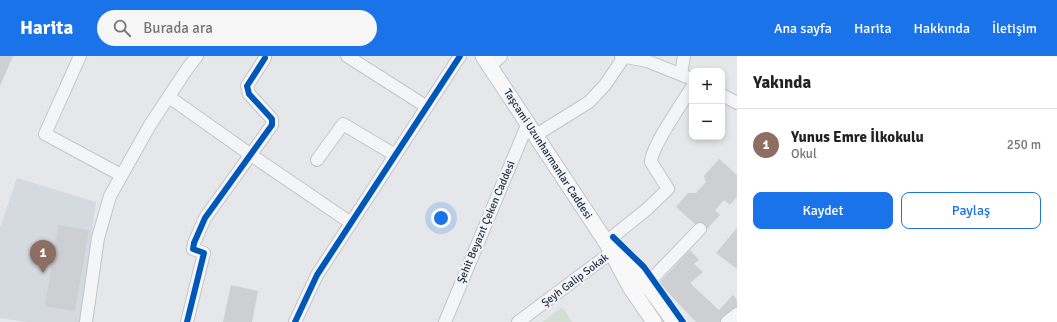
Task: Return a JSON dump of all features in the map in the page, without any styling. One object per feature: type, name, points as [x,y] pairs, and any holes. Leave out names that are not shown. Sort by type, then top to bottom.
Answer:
[{"type":"main road","name":"Taşcami Uzunharmanlar Caddesi","points":[[491,59],[532,129],[609,247],[626,281],[654,322]]},
{"type":"main road","name":"Taşcami Uzunharmanlar Caddesi","points":[[609,247],[647,284],[674,322]]},
{"type":"street","points":[[80,56],[45,134],[121,175]]},
{"type":"street","points":[[86,322],[98,238],[110,196],[150,125],[187,69],[198,56]]},
{"type":"street","points":[[347,56],[427,107]]},
{"type":"street","points":[[294,322],[317,275],[460,56]]},
{"type":"street","points":[[621,56],[647,61],[686,77],[684,56]]},
{"type":"street","points":[[532,129],[590,102],[605,85],[624,56]]},
{"type":"street","points":[[187,322],[204,254],[193,249],[194,243],[206,218],[272,125],[272,119],[249,94],[247,86],[265,57]]},
{"type":"street","name":"Şeyh Galip Sokak","points":[[518,322],[609,247],[668,189],[651,162],[651,157],[656,145],[689,91]]},
{"type":"street","points":[[169,97],[251,155],[351,222]]},
{"type":"street","points":[[725,97],[737,103]]},
{"type":"street","points":[[317,160],[344,124],[395,155]]},
{"type":"street","name":"Şehit Beyazıt Çeken Caddesi","points":[[445,322],[532,129]]},
{"type":"street","points":[[647,284],[700,229]]},
{"type":"street","points":[[727,322],[737,314]]},
{"type":"shaded area","points":[[17,178],[96,202],[80,322],[26,322],[0,318],[0,228]]},
{"type":"shaded area","points":[[562,307],[572,322],[542,322]]},
{"type":"building","points":[[0,56],[13,56],[0,86]]},
{"type":"building","points":[[719,159],[737,175],[737,197],[730,205],[724,200],[715,210],[720,215],[704,232],[676,207],[688,193],[696,193],[706,182],[704,176]]},
{"type":"building","points":[[58,225],[89,230],[75,311],[45,306]]},
{"type":"building","points":[[737,228],[737,269],[716,253]]},
{"type":"building","points":[[690,250],[699,260],[694,264],[703,272],[690,283],[719,310],[733,295],[737,300],[737,307],[722,322],[696,322],[659,283]]},
{"type":"building","points":[[231,285],[258,291],[252,322],[223,322]]},
{"type":"cycle path","points":[[295,322],[317,275],[460,56]]},
{"type":"cycle path","points":[[187,322],[204,253],[193,249],[194,243],[205,218],[272,125],[272,119],[249,94],[247,86],[265,58]]},
{"type":"cycle path","points":[[613,237],[644,267],[683,322]]},
{"type":"place","name":"Yunus Emre İlkokulu","points":[[43,273]]}]
